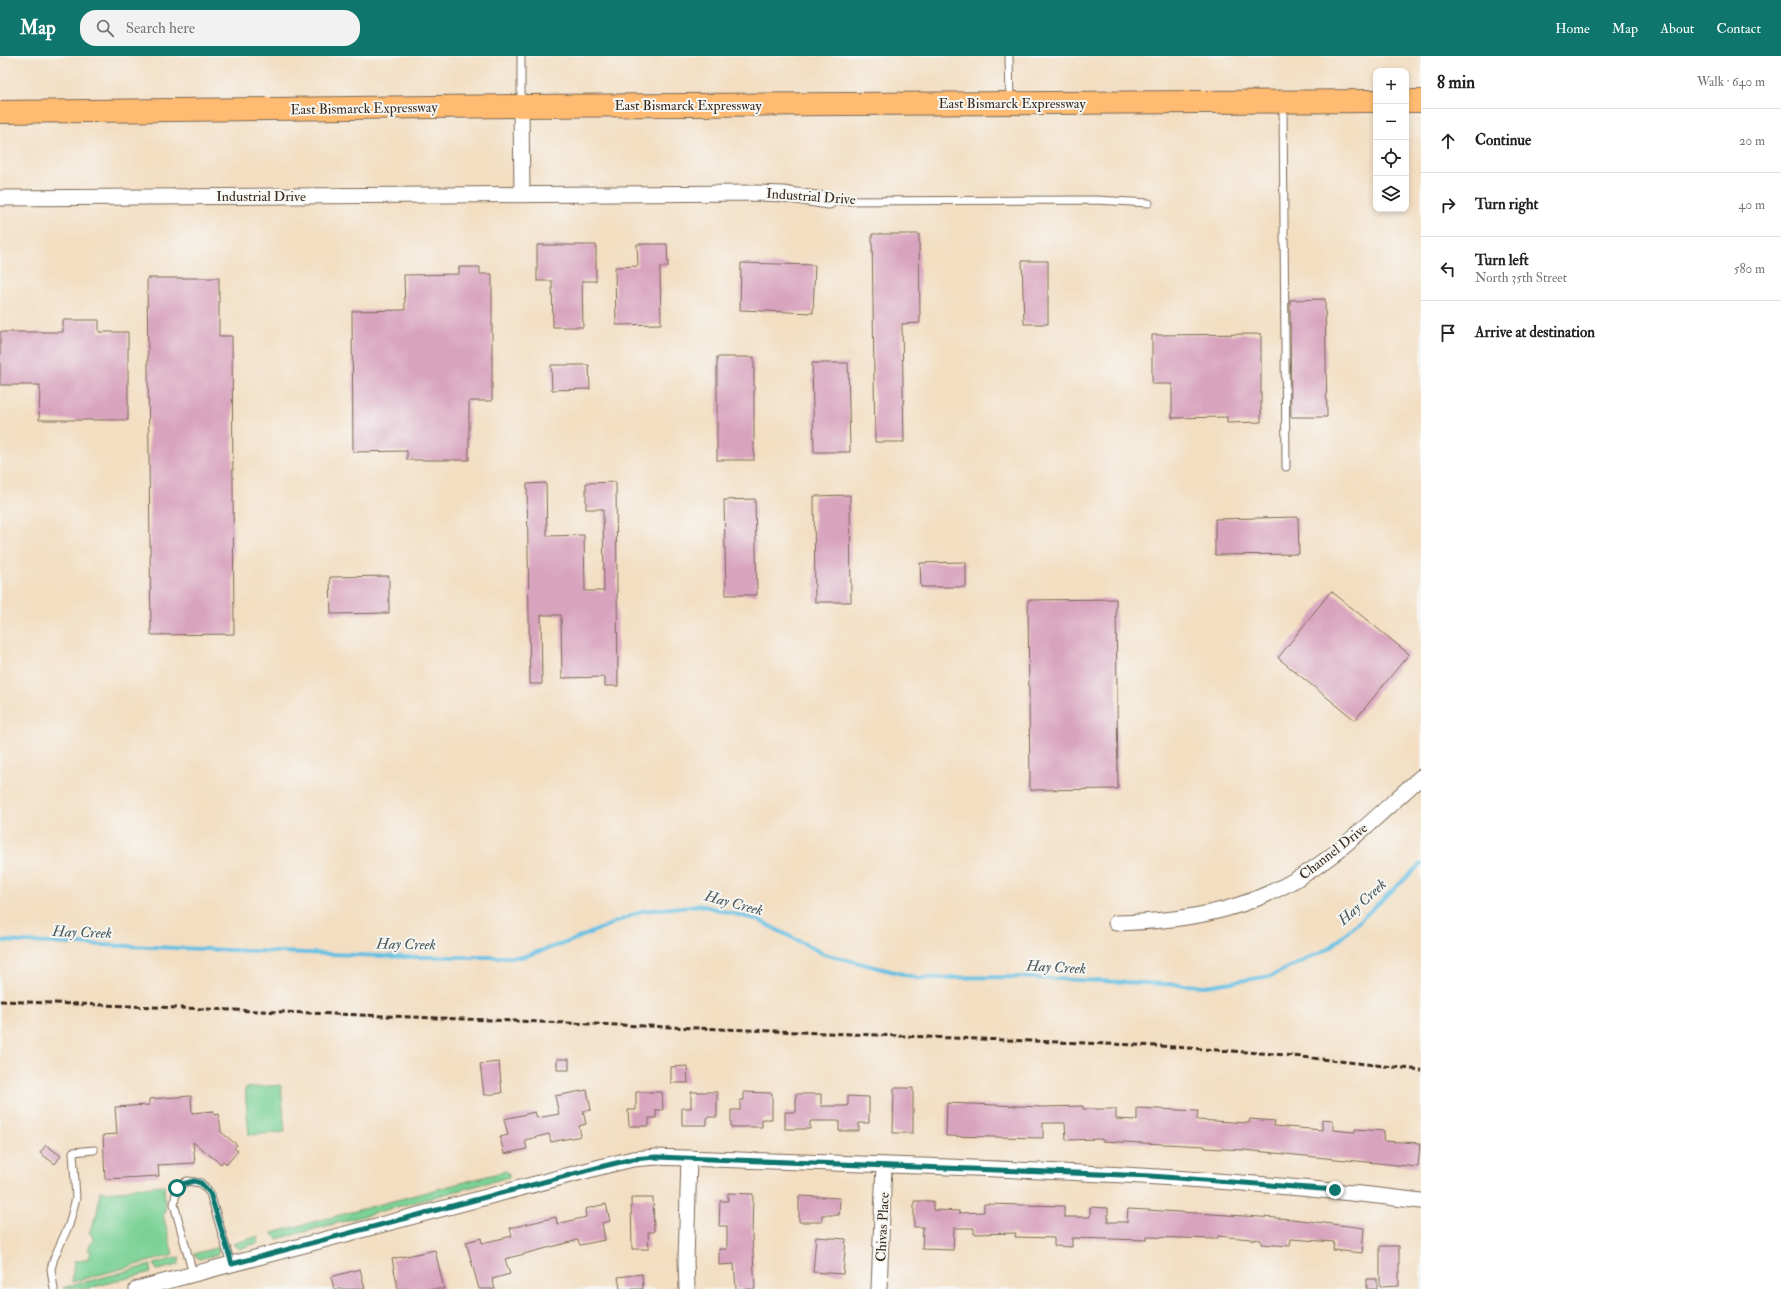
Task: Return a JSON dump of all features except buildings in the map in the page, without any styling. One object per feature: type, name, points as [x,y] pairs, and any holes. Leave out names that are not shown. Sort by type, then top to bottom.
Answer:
[{"type":"main road","name":"East Bismarck Expressway","points":[[0,112],[522,106],[1373,101]]},
{"type":"main road","points":[[1409,101],[1421,101]]},
{"type":"street","points":[[522,106],[522,194]]},
{"type":"street","name":"Industrial Drive","points":[[0,198],[756,193],[783,194],[829,201]]},
{"type":"street","name":"Channel Drive","points":[[1116,923],[1162,922],[1201,916],[1237,906],[1274,891],[1308,872],[1343,846],[1421,776]]},
{"type":"street","points":[[141,1288],[604,1166],[645,1158],[689,1158],[884,1165],[1185,1178],[1328,1190],[1421,1201]]},
{"type":"street","points":[[687,1289],[686,1254],[689,1158]]},
{"type":"street","name":"Chivas Place","points":[[879,1289],[884,1165]]},
{"type":"lane","points":[[521,56],[522,106]]},
{"type":"lane","points":[[1009,56],[1010,103]]},
{"type":"lane","points":[[1283,102],[1286,467]]},
{"type":"lane","name":"Industrial Drive","points":[[829,201],[1096,200],[1148,203]]},
{"type":"lane","points":[[54,1289],[51,1269],[54,1258],[69,1225],[76,1198],[73,1152],[94,1150]]},
{"type":"lane","points":[[193,1274],[174,1204],[177,1188],[187,1181],[201,1183],[210,1193],[232,1264]]},
{"type":"green space","points":[[281,1085],[285,1132],[249,1135],[245,1088]]},
{"type":"green space","points":[[506,1171],[509,1174],[509,1177],[277,1239],[272,1233]]},
{"type":"green space","points":[[164,1185],[165,1212],[163,1214],[173,1255],[72,1282],[74,1261],[86,1260],[91,1253],[88,1249],[93,1240],[92,1235],[89,1233],[97,1213],[100,1191],[107,1192],[129,1190],[130,1188]]},
{"type":"green space","points":[[259,1236],[258,1243],[238,1249],[233,1244]]},
{"type":"green space","points":[[219,1247],[217,1255],[199,1259],[194,1254]]},
{"type":"green space","points":[[180,1257],[178,1265],[157,1270],[154,1264]]},
{"type":"green space","points":[[151,1265],[151,1272],[86,1289],[62,1288]]},
{"type":"waterway","name":"Hay Creek","points":[[0,941],[406,957],[522,957],[571,941],[642,911],[700,905],[758,920],[824,954],[918,978],[1015,977],[1206,986],[1271,976],[1330,948],[1421,864]]},
{"type":"railway","points":[[0,1001],[1160,1046],[1275,1054],[1421,1070]]},
{"type":"route","points":[[177,1188],[187,1181],[201,1183],[207,1187],[232,1264],[604,1166],[633,1159],[656,1157],[1151,1176],[1246,1182],[1335,1190]]}]
